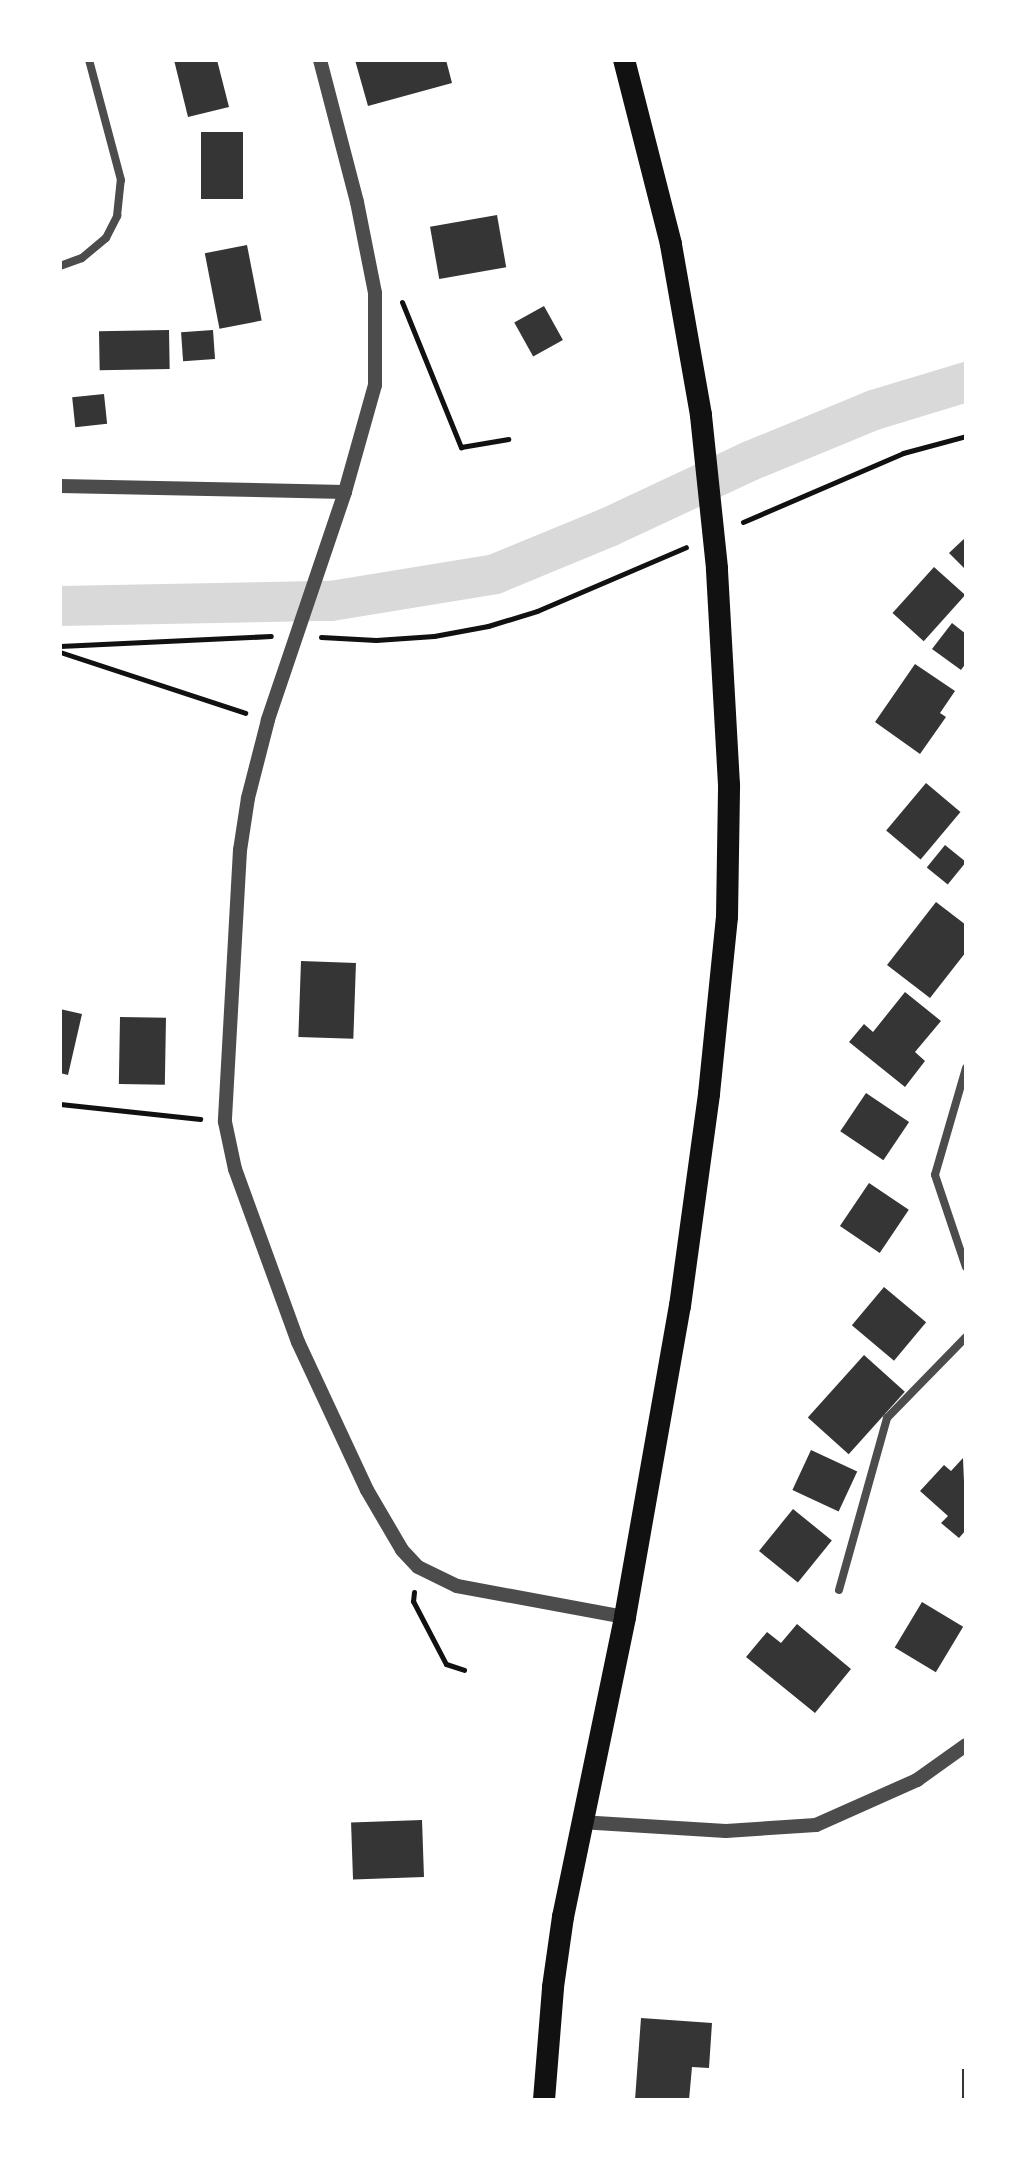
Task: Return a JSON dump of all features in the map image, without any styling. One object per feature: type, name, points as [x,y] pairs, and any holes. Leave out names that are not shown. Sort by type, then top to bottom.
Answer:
[{"type":"highway","points":[[544,2100],[553,1987],[580,1822],[625,1617],[680,1306],[709,1094],[727,917],[729,785],[717,568],[701,415],[671,244],[624,60]]},
{"type":"street","points":[[60,266],[82,258],[106,238],[117,216],[121,180],[89,60]]},
{"type":"street","points":[[320,60],[357,202],[375,293],[375,385],[345,492],[268,720],[248,798],[240,850],[225,1122],[235,1169],[298,1342],[367,1490],[402,1550],[418,1567],[457,1586],[625,1617]]},
{"type":"street","points":[[60,486],[345,492]]},
{"type":"street","points":[[966,1068],[935,1175],[966,1267]]},
{"type":"street","points":[[839,1590],[887,1418],[966,1337]]},
{"type":"street","points":[[580,1822],[726,1831],[816,1825],[917,1780],[966,1745]]},
{"type":"path","points":[[370,269],[394,280],[461,447],[508,439]]},
{"type":"path","points":[[737,524],[903,453],[966,436]]},
{"type":"path","points":[[319,637],[420,637],[488,626],[537,611],[693,544]]},
{"type":"path","points":[[60,649],[278,635]]},
{"type":"path","points":[[60,649],[268,720]]},
{"type":"path","points":[[60,1104],[225,1122]]},
{"type":"path","points":[[418,1567],[413,1601],[446,1664],[464,1670]]},
{"type":"building","points":[[174,60],[217,60],[229,107],[188,117]]},
{"type":"building","points":[[355,60],[446,60],[452,83],[368,106]]},
{"type":"building","points":[[201,132],[243,132],[243,199],[201,199]]},
{"type":"building","points":[[497,215],[506,267],[439,279],[430,227]]},
{"type":"building","points":[[247,245],[262,321],[219,329],[205,253]]},
{"type":"building","points":[[544,306],[563,340],[533,357],[514,322]]},
{"type":"building","points":[[169,330],[170,369],[100,370],[99,331]]},
{"type":"building","points":[[213,330],[215,359],[183,361],[181,332]]},
{"type":"building","points":[[104,394],[107,424],[75,427],[72,397]]},
{"type":"building","points":[[966,537],[966,570],[949,553]]},
{"type":"building","points":[[934,567],[965,595],[924,641],[893,613]]},
{"type":"building","points":[[952,623],[966,634],[966,663],[961,670],[932,649]]},
{"type":"building","points":[[915,664],[955,691],[940,713],[946,717],[920,754],[875,722]]},
{"type":"building","points":[[926,783],[960,812],[921,859],[886,830]]},
{"type":"building","points":[[945,845],[966,862],[948,885],[927,868]]},
{"type":"building","points":[[936,902],[966,925],[966,952],[930,998],[887,965]]},
{"type":"building","points":[[301,961],[356,963],[353,1039],[298,1037]]},
{"type":"building","points":[[905,992],[941,1021],[915,1052],[925,1061],[905,1087],[849,1042],[864,1024],[873,1032]]},
{"type":"building","points":[[60,1009],[82,1014],[68,1075],[60,1073]]},
{"type":"building","points":[[120,1017],[166,1018],[165,1085],[119,1084]]},
{"type":"building","points":[[866,1093],[909,1122],[883,1160],[840,1131]]},
{"type":"building","points":[[869,1183],[909,1210],[880,1253],[840,1226]]},
{"type":"building","points":[[884,1287],[926,1322],[894,1361],[852,1325]]},
{"type":"building","points":[[864,1355],[905,1392],[849,1454],[808,1417]]},
{"type":"building","points":[[811,1450],[857,1472],[839,1511],[792,1490]]},
{"type":"building","points":[[963,1458],[966,1530],[959,1538],[941,1523],[948,1516],[920,1491],[944,1465],[951,1471]]},
{"type":"building","points":[[793,1509],[832,1540],[798,1582],[759,1551]]},
{"type":"building","points":[[922,1602],[963,1627],[936,1672],[895,1647]]},
{"type":"building","points":[[797,1624],[851,1669],[815,1713],[746,1657],[767,1632],[781,1643]]},
{"type":"building","points":[[422,1820],[424,1877],[353,1879],[351,1822]]},
{"type":"building","points":[[641,2018],[712,2023],[709,2068],[692,2067],[689,2100],[635,2100]]},
{"type":"building","points":[[962,2069],[966,2069],[966,2100],[962,2100]]},
{"type":"waterway","points":[[60,606],[331,601],[495,574],[609,527],[750,461],[874,410],[966,382]]}]
